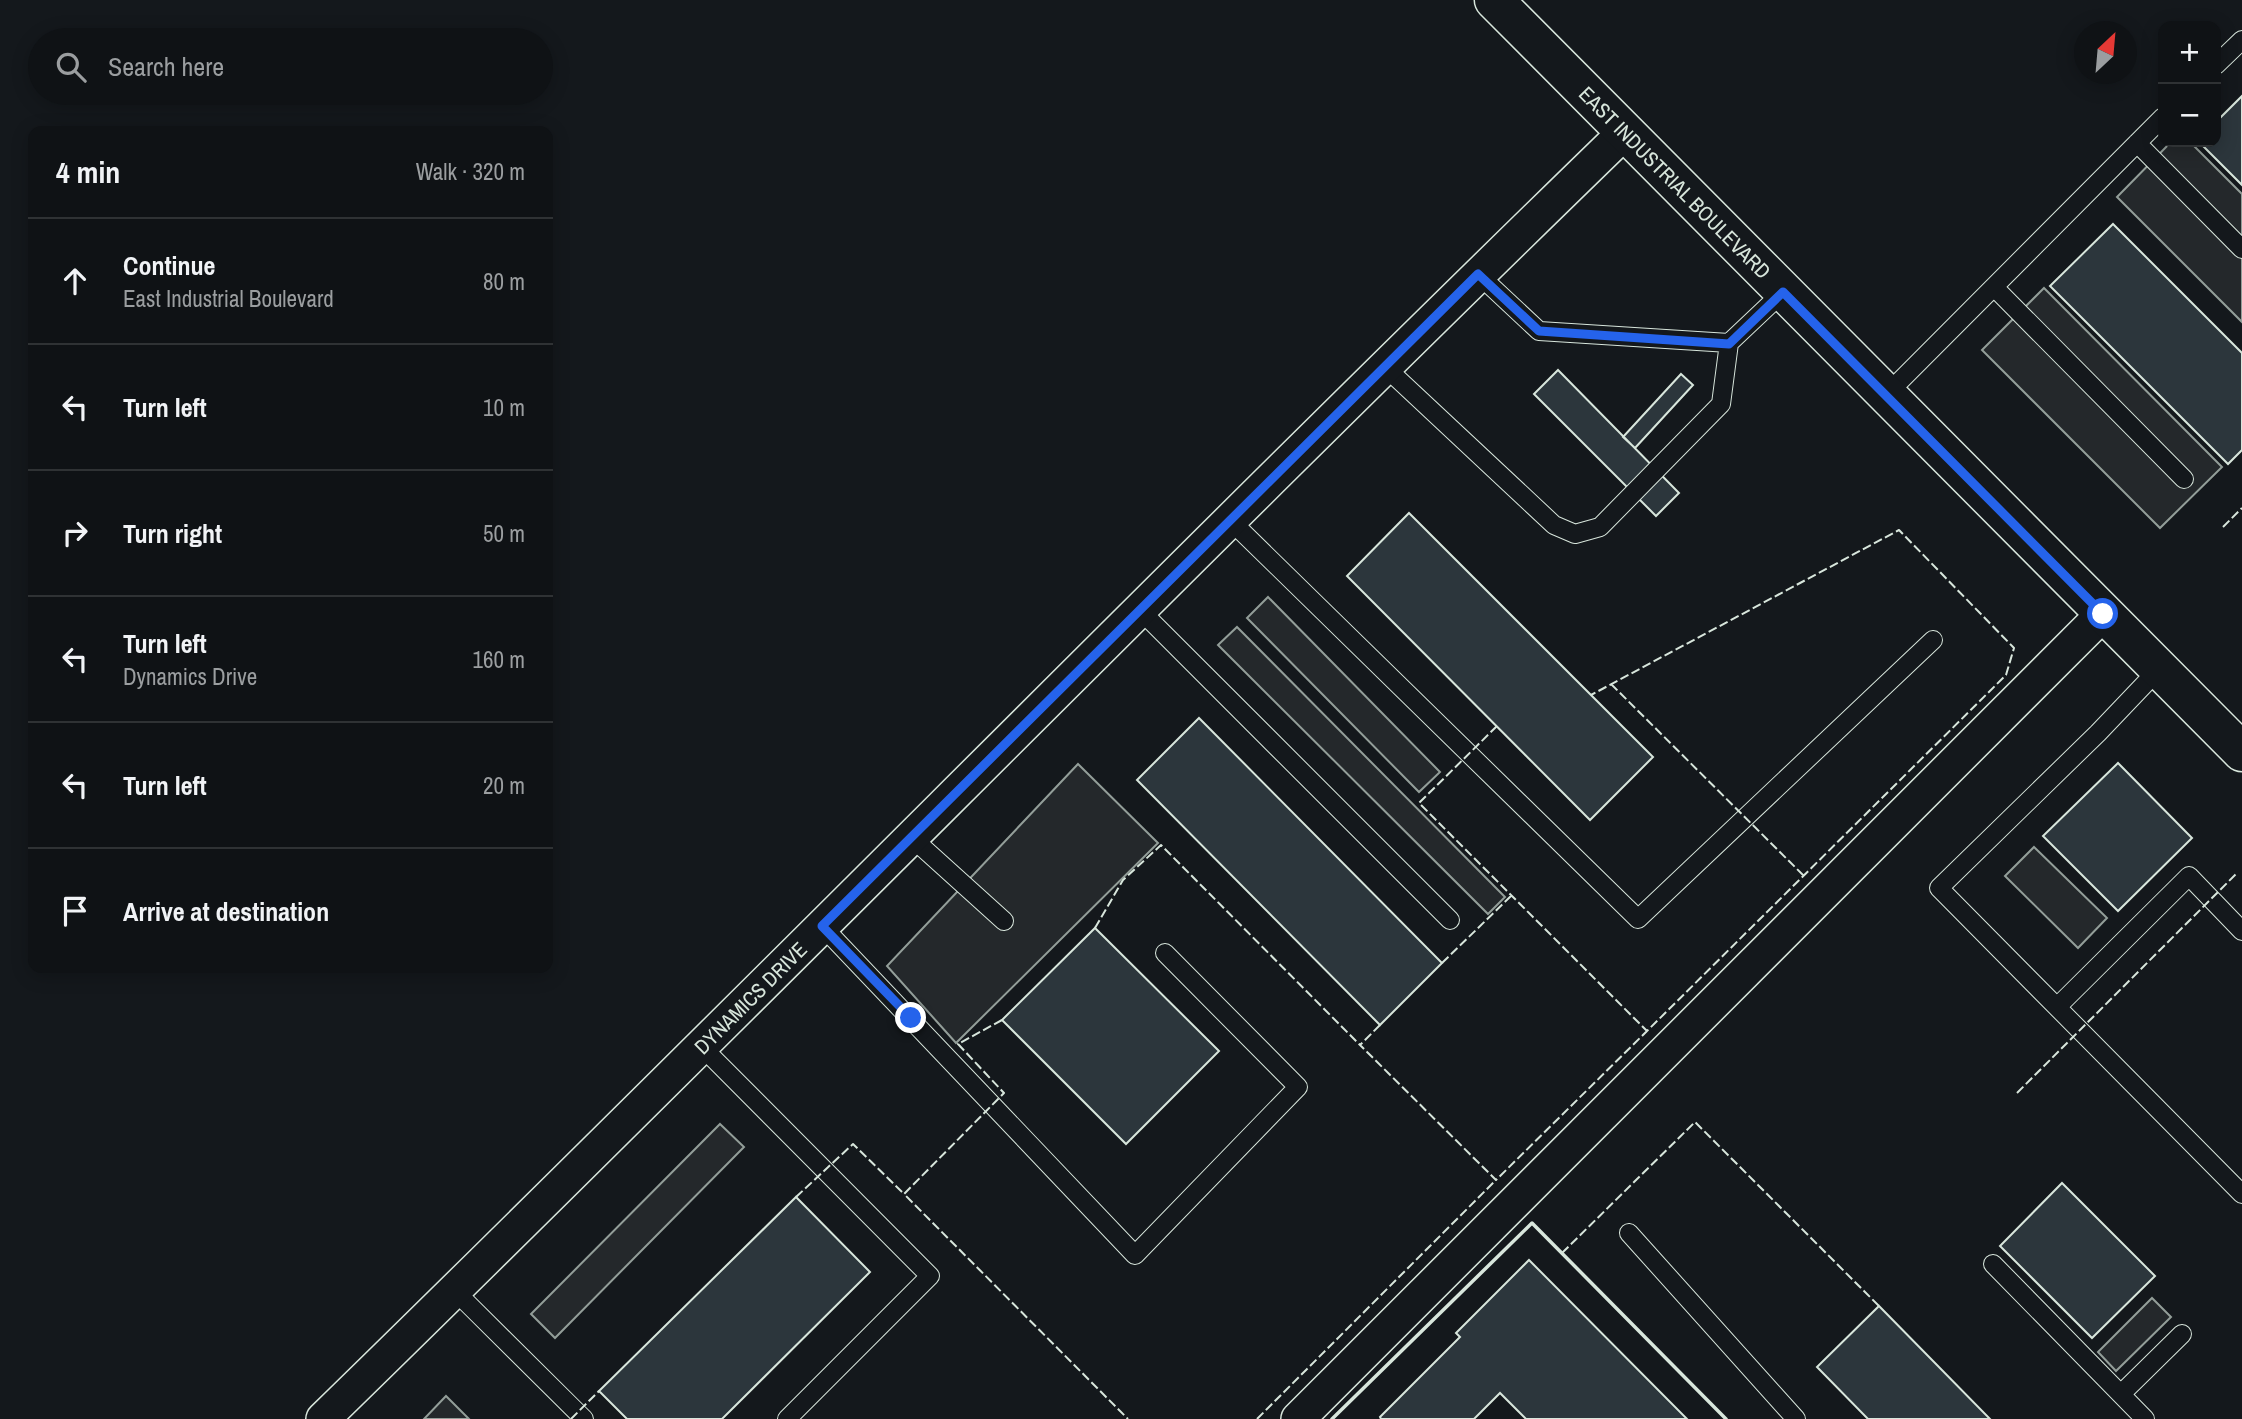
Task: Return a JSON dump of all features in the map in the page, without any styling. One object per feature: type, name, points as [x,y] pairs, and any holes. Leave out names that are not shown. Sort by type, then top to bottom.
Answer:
[{"type":"street","name":"EAST INDUSTRIAL BOULEVARD","points":[[1494,0],[2242,752]]},
{"type":"street","name":"DYNAMICS DRIVE","points":[[323,1419],[455,1291],[1384,366],[1625,132]]},
{"type":"street","points":[[1298,1419],[2103,614]]},
{"type":"lane","points":[[2221,60],[2242,40]]},
{"type":"lane","points":[[1886,395],[2158,122]]},
{"type":"lane","points":[[2137,143],[2242,248]]},
{"type":"lane","points":[[1478,274],[1539,331],[1729,344]]},
{"type":"lane","points":[[1994,287],[2184,480]]},
{"type":"lane","points":[[1384,366],[1554,525],[1575,534],[1600,527],[1721,404],[1729,344],[1783,292]]},
{"type":"lane","points":[[1231,520],[1638,919],[1933,640]]},
{"type":"lane","points":[[1140,610],[1450,920]]},
{"type":"lane","points":[[2159,669],[2098,733],[1939,888],[2242,1194]]},
{"type":"lane","points":[[911,837],[1004,921]]},
{"type":"lane","points":[[2057,1007],[2189,876],[2242,930]]},
{"type":"lane","points":[[822,926],[1135,1255],[1298,1087],[1165,953]]},
{"type":"lane","points":[[701,1046],[930,1276],[787,1419]]},
{"type":"lane","points":[[1629,1233],[1796,1419]]},
{"type":"lane","points":[[1993,1264],[2145,1419]]},
{"type":"lane","points":[[455,1291],[584,1419]]},
{"type":"lane","points":[[2121,1394],[2182,1334]]},
{"type":"shaded area","points":[[2166,147],[2195,147],[2242,194],[2242,322],[2117,197]]},
{"type":"shaded area","points":[[2044,288],[2222,467],[2160,528],[1982,350]]},
{"type":"shaded area","points":[[1268,597],[1440,772],[1419,792],[1247,618]]},
{"type":"shaded area","points":[[1237,627],[1505,897],[1488,914],[1218,645]]},
{"type":"shaded area","points":[[1078,764],[1158,843],[956,1043],[887,966]]},
{"type":"shaded area","points":[[2034,847],[2107,918],[2078,948],[2005,876]]},
{"type":"shaded area","points":[[720,1124],[744,1147],[555,1338],[531,1314]]},
{"type":"shaded area","points":[[2152,1298],[2171,1317],[2116,1371],[2098,1352]]},
{"type":"shaded area","points":[[446,1396],[469,1419],[424,1419]]},
{"type":"building","points":[[2242,96],[2242,185],[2204,147],[2221,147],[2221,117]]},
{"type":"building","points":[[2113,224],[2242,353],[2242,450],[2228,464],[2050,286]]},
{"type":"building","points":[[1558,370],[1679,493],[1656,516],[1534,394]]},
{"type":"building","points":[[1681,374],[1693,385],[1635,448],[1623,437]]},
{"type":"building","points":[[1409,513],[1653,757],[1590,820],[1347,576]]},
{"type":"building","points":[[1199,718],[1442,963],[1380,1025],[1137,780]]},
{"type":"building","points":[[2118,763],[2192,838],[2118,911],[2043,836]]},
{"type":"building","points":[[1095,928],[1219,1051],[1126,1144],[1002,1020]]},
{"type":"building","points":[[2062,1183],[2155,1276],[2092,1338],[2000,1246]]},
{"type":"building","points":[[796,1197],[870,1272],[722,1419],[627,1419],[599,1391]]},
{"type":"building","points":[[1529,1260],[1687,1419],[1526,1419],[1500,1393],[1474,1419],[1381,1419],[1380,1417],[1460,1337],[1456,1333]]},
{"type":"building","points":[[1879,1306],[1990,1419],[1868,1419],[1817,1367]]},
{"type":"fence","points":[[2223,527],[2242,508]]},
{"type":"fence","points":[[1497,726],[1419,803],[1647,1031],[2006,675],[2014,648],[1899,530],[1591,695]]},
{"type":"fence","points":[[1611,684],[1804,876]]},
{"type":"fence","points":[[1095,928],[1123,880],[1161,845],[1360,1045]]},
{"type":"fence","points":[[2017,1093],[2237,873]]},
{"type":"fence","points":[[1442,963],[1512,895]]},
{"type":"fence","points":[[1002,1020],[958,1044],[1004,1093],[904,1194],[1128,1419]]},
{"type":"fence","points":[[1380,1025],[1360,1045],[1496,1180],[1647,1031]]},
{"type":"fence","points":[[1562,1253],[1695,1122],[1879,1306]]},
{"type":"fence","points":[[796,1197],[853,1144],[904,1194]]},
{"type":"fence","points":[[1257,1419],[1496,1180]]},
{"type":"fence","points":[[571,1419],[599,1391]]},
{"type":"wall","points":[[1332,1419],[1532,1223],[1726,1419]]},
{"type":"route","points":[[911,1018],[822,926],[1478,274],[1539,331],[1729,344],[1783,292],[2103,614]]}]
